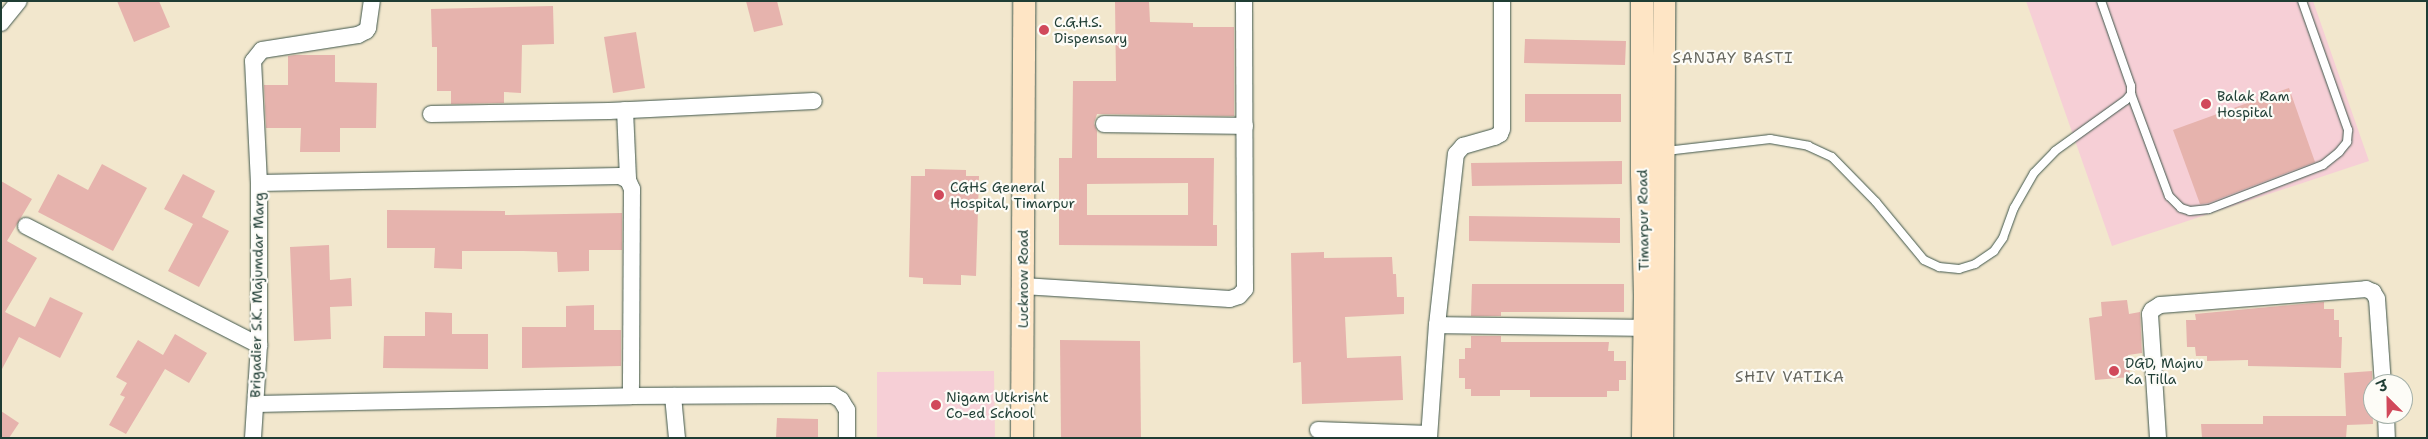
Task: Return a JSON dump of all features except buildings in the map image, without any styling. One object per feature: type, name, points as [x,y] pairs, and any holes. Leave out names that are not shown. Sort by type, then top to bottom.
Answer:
[{"type":"street","points":[[1,23],[19,1]]},
{"type":"street","name":"Brigadier S.K. Majumdar Marg","points":[[253,438],[260,345],[260,183],[252,67],[256,55],[262,50],[358,35],[366,31],[372,1]]},
{"type":"street","name":"Lucknow Road","points":[[1022,438],[1024,1]]},
{"type":"street","points":[[1023,286],[1230,299],[1239,296],[1245,289],[1244,1]]},
{"type":"street","points":[[1318,430],[1429,436],[1437,325],[1456,154],[1463,146],[1495,137],[1500,134],[1502,129],[1502,1]]},
{"type":"street","name":"Timarpur Road","points":[[1642,1],[1653,151],[1662,438]]},
{"type":"street","name":"Timarpur Road","points":[[1643,438],[1644,328],[1653,151],[1664,1]]},
{"type":"street","points":[[431,114],[625,110],[814,101]]},
{"type":"street","points":[[625,110],[628,180],[632,189],[631,396]]},
{"type":"street","points":[[1104,124],[1245,126]]},
{"type":"street","points":[[260,183],[620,176],[628,180]]},
{"type":"street","points":[[26,226],[260,345]]},
{"type":"street","points":[[2158,438],[2150,314],[2152,310],[2160,305],[2366,289],[2373,292],[2377,299],[2383,374]]},
{"type":"street","points":[[1437,325],[1644,328]]},
{"type":"street","points":[[256,404],[631,396],[833,396],[841,400],[847,410],[847,438]]},
{"type":"street","points":[[673,396],[677,438]]},
{"type":"street","points":[[2387,424],[2388,438]]},
{"type":"lane","points":[[2101,1],[2131,86],[2131,94],[2169,196],[2181,208],[2190,211],[2209,209],[2323,165],[2348,142],[2348,130],[2302,1]]},
{"type":"lane","points":[[1653,151],[1770,139],[1808,146],[1832,157],[1876,202],[1924,260],[1939,267],[1959,269],[1975,264],[1994,251],[2002,238],[2014,208],[2034,173],[2055,151],[2126,100],[2131,94]]},
{"type":"shaded area","name":"Balak Ram Hospital","points":[[2026,1],[2313,1],[2369,161],[2112,246]]},
{"type":"shaded area","name":"Nigam Utkrisht Co-ed School","points":[[994,371],[995,438],[877,438],[877,372]]},
{"type":"place","name":"C.G.H.S. Dispensary","points":[[1044,30]]},
{"type":"place","name":"Balak Ram Hospital","points":[[2206,104]]},
{"type":"place","name":"CGHS General Hospital, Timarpur","points":[[939,195]]},
{"type":"place","name":"DGD, Majnu Ka Tilla","points":[[2114,371]]},
{"type":"place","name":"Nigam Utkrisht Co-ed School","points":[[936,405]]},
{"type":"district","name":"SANJAY BASTI","points":[[1733,59]]},
{"type":"district","name":"SHIV VATIKA","points":[[1790,378]]}]
